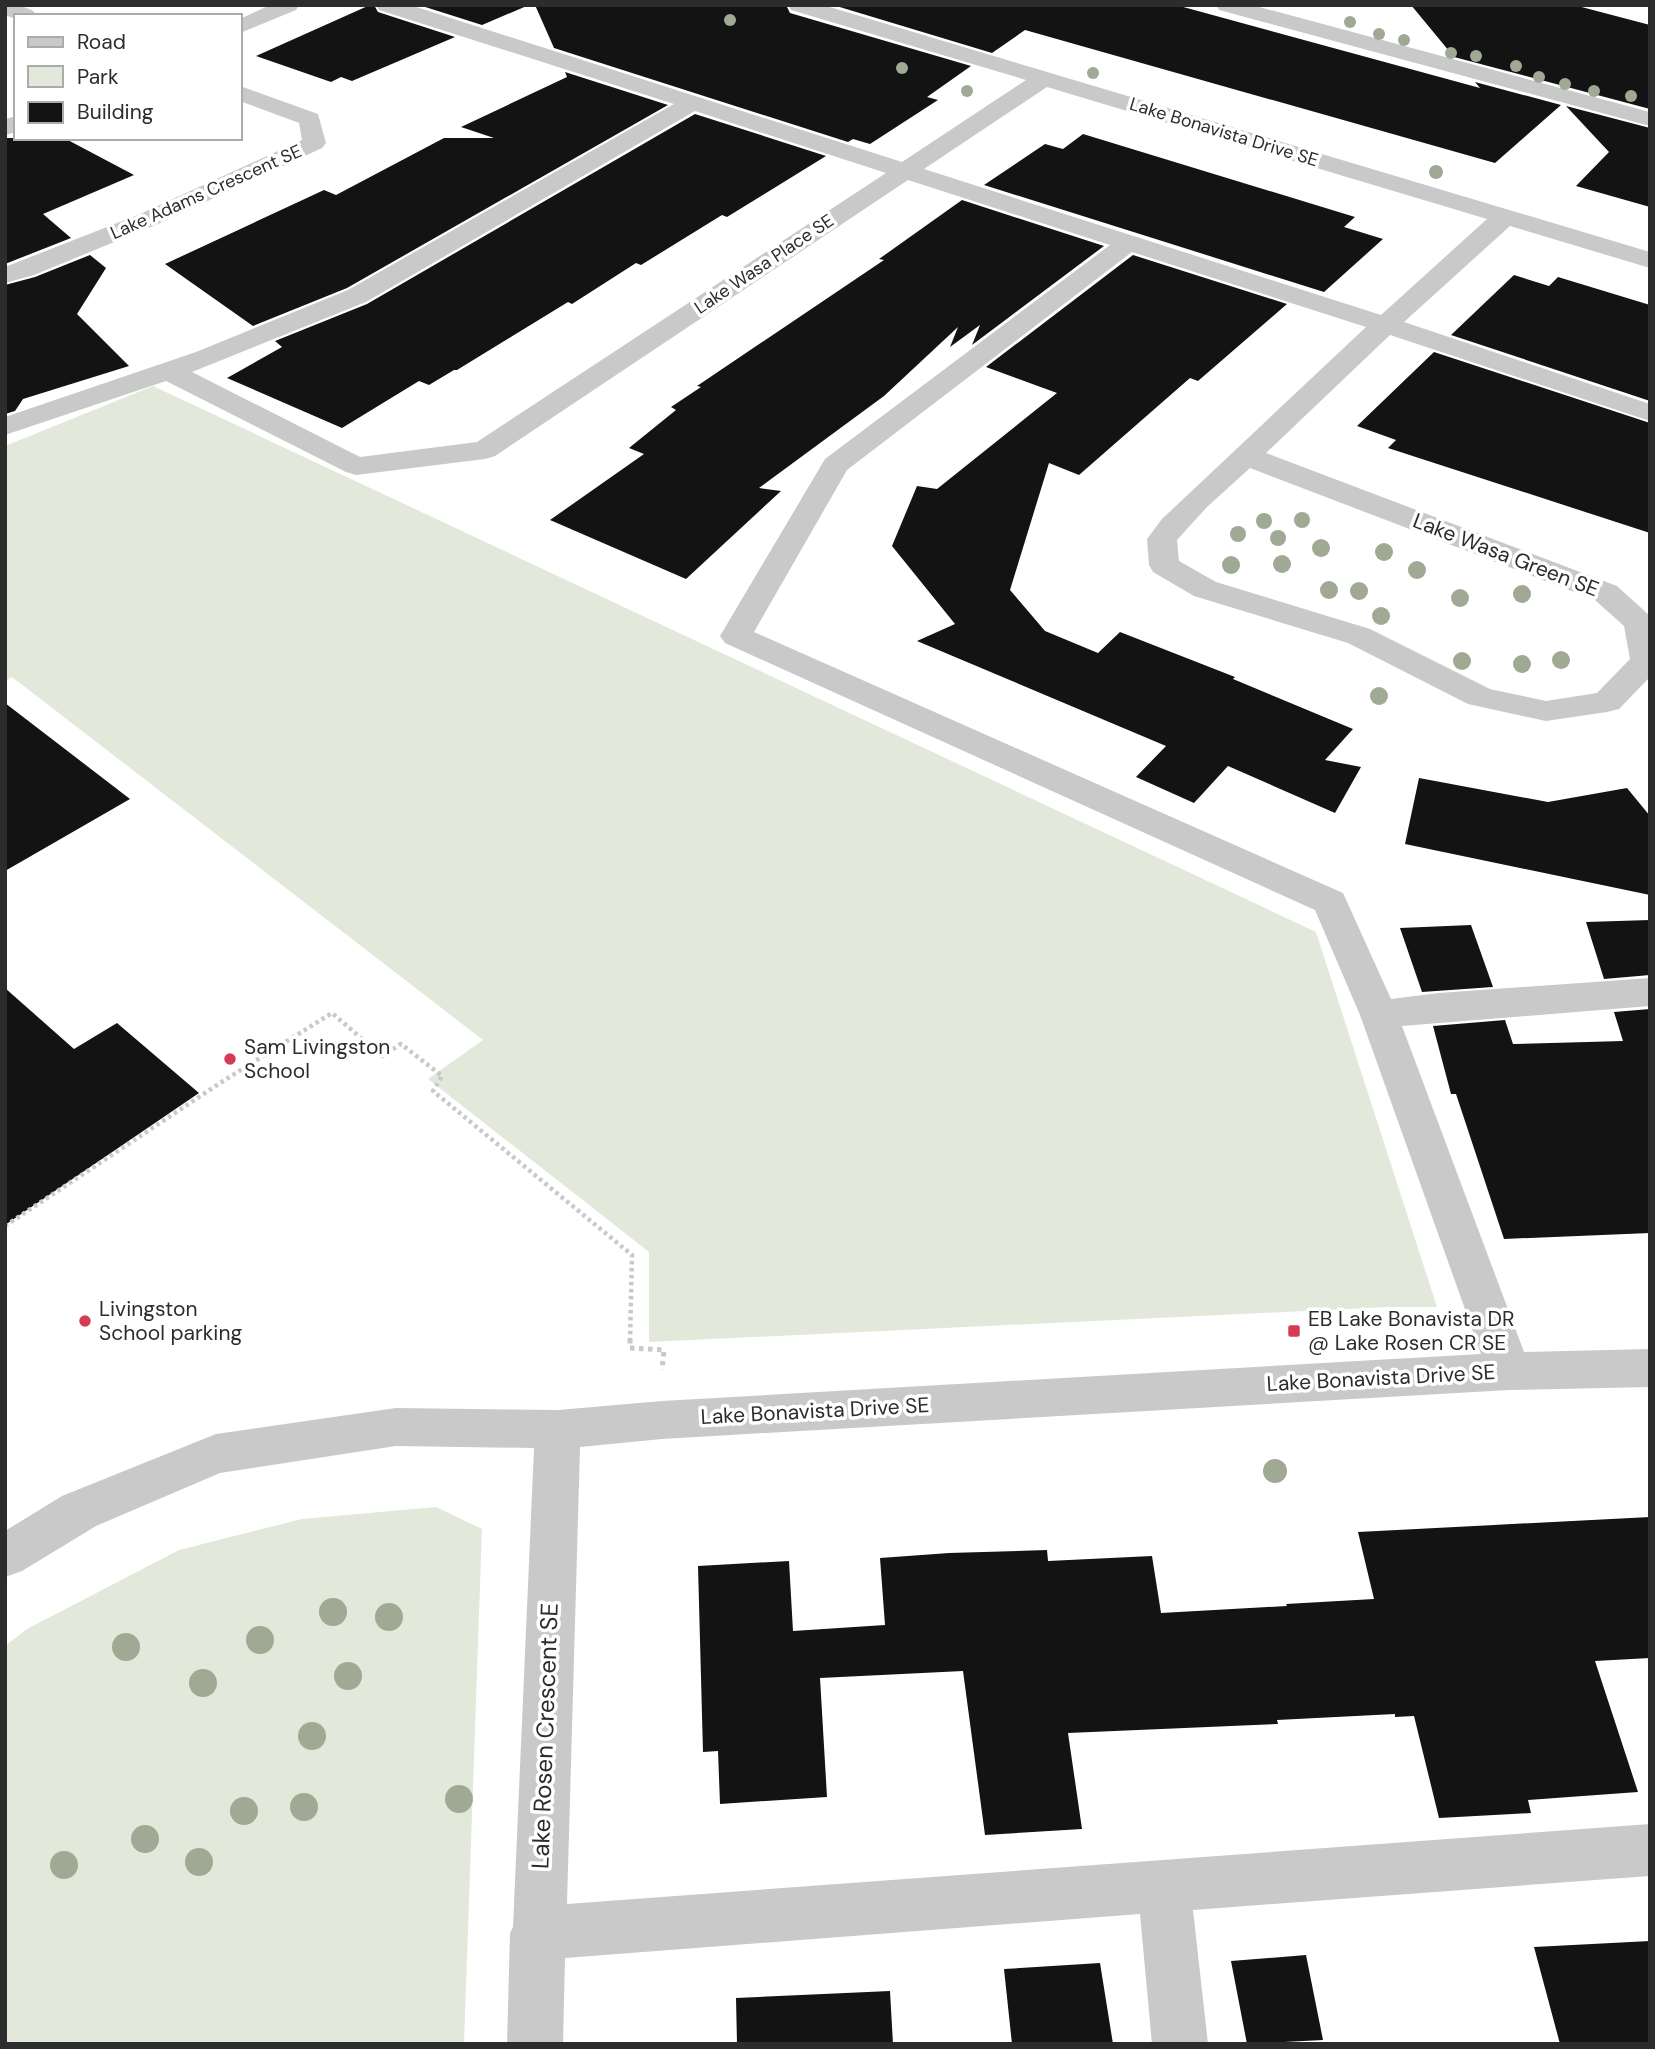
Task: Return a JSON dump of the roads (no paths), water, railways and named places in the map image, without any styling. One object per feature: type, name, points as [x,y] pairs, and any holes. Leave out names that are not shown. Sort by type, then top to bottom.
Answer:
[{"type":"street","points":[[242,26],[288,5]]},
{"type":"street","points":[[387,5],[1383,324],[1650,413]]},
{"type":"street","name":"Lake Bonavista Drive SE","points":[[799,5],[1650,260]]},
{"type":"street","points":[[1227,5],[1650,119]]},
{"type":"street","points":[[5,8],[22,14]]},
{"type":"street","name":"Lake Wasa Place SE","points":[[168,371],[356,466],[485,450],[1044,79]]},
{"type":"street","name":"Lake Adams Crescent SE","points":[[5,275],[25,270],[149,219],[314,143],[310,119],[242,94]]},
{"type":"street","points":[[5,427],[168,371],[357,296],[693,103]]},
{"type":"street","name":"Lake Wasa Green SE","points":[[1246,456],[1606,593],[1639,623],[1647,661],[1607,702],[1546,710],[1480,697],[1359,636],[1206,589],[1164,565],[1162,540],[1180,514],[1246,456],[1383,324],[1506,216]]},
{"type":"street","points":[[1128,243],[835,465],[736,636],[1330,902],[1379,1015],[1510,1371]]},
{"type":"street","points":[[1379,1015],[1439,1007],[1650,992]]},
{"type":"street","name":"Lake Bonavista Drive SE","points":[[5,1556],[79,1511],[216,1454],[396,1427],[558,1429],[662,1420],[1510,1371],[1650,1368]]},
{"type":"street","name":"Lake Rosen Crescent SE","points":[[535,2044],[537,1933],[558,1429]]},
{"type":"street","points":[[537,1933],[1650,1850]]},
{"type":"street","points":[[1164,1885],[1180,2044]]},
{"type":"place","name":"Sam Livingston School","points":[[230,1059]]},
{"type":"place","name":"Livingston School parking","points":[[85,1321]]},
{"type":"place","name":"EB Lake Bonavista DR @ Lake Rosen CR SE","points":[[1294,1331]]}]
